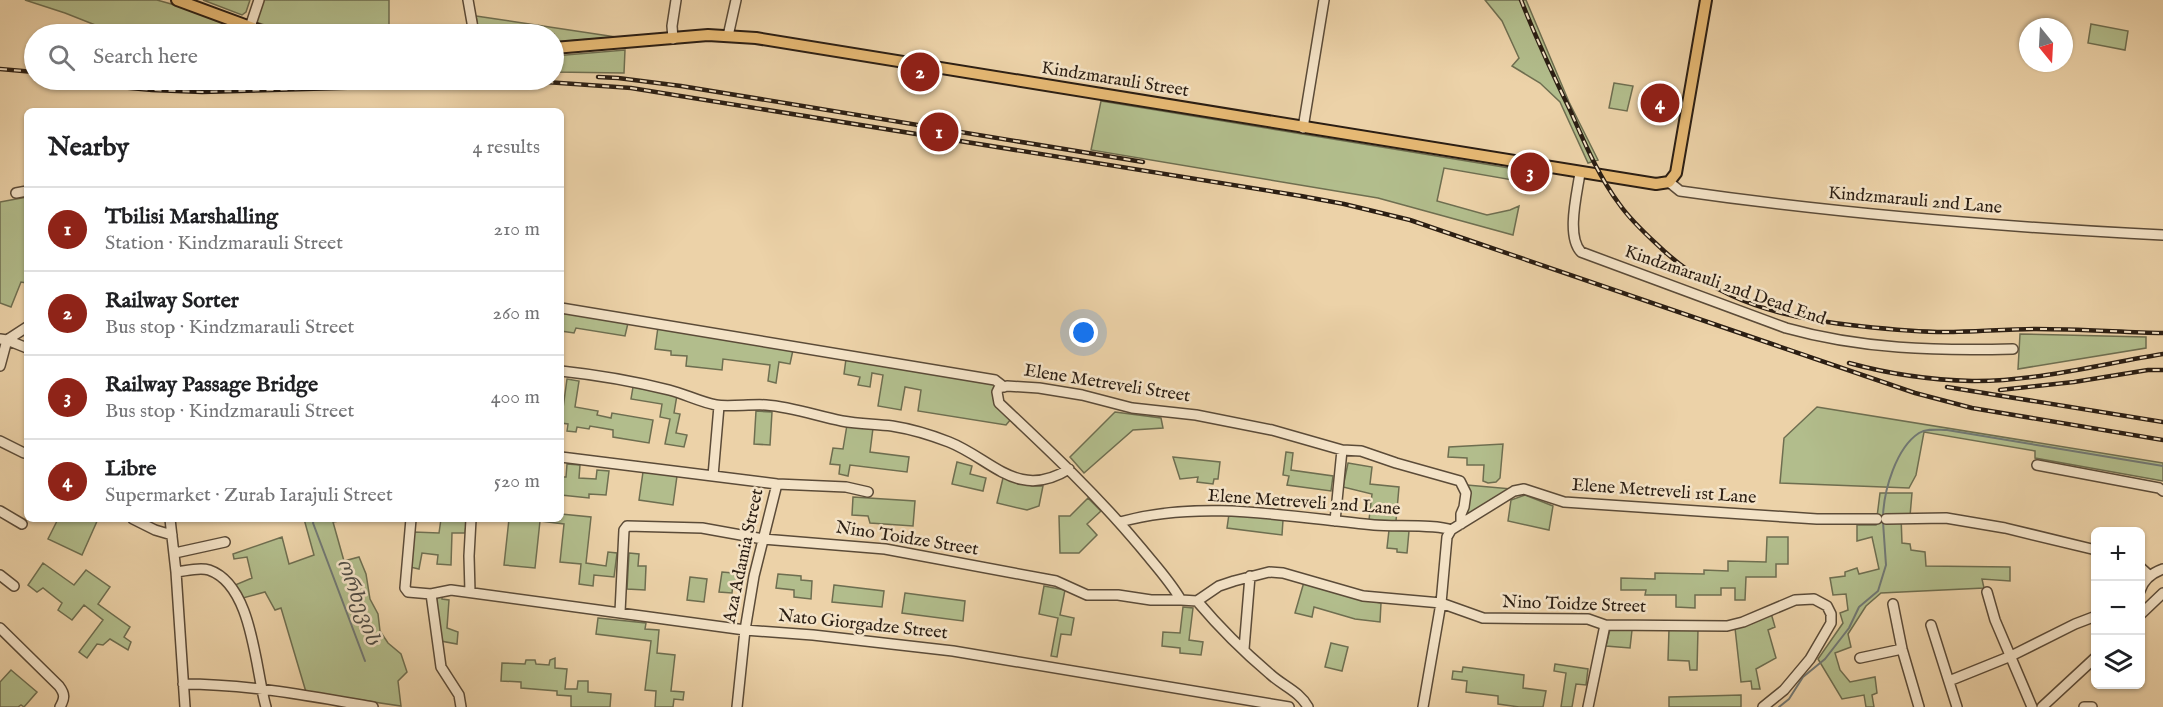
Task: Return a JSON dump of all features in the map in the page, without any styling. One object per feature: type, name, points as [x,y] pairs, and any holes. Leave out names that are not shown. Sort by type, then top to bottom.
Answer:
[{"type":"main road","points":[[177,0],[242,24]]},
{"type":"main road","points":[[1669,182],[1676,173],[1706,0]]},
{"type":"main road","name":"Kindzmarauli Street","points":[[564,47],[729,36],[756,38],[1580,173],[1656,184],[1669,182]]},
{"type":"street","points":[[251,24],[259,0]]},
{"type":"street","points":[[468,0],[472,24]]},
{"type":"street","points":[[673,39],[672,26],[676,0]]},
{"type":"street","points":[[729,36],[736,0]]},
{"type":"street","points":[[1303,128],[1324,0]]},
{"type":"street","name":"Kindzmarauli 2nd Dead End","points":[[1580,173],[1573,231],[1575,246],[1581,252],[1786,328],[1819,337],[1915,349],[2013,349]]},
{"type":"street","name":"Kindzmarauli 2nd Lane","points":[[1669,182],[1680,191],[1771,204],[2027,228],[2163,235]]},
{"type":"street","points":[[16,193],[24,192]]},
{"type":"street","points":[[564,308],[995,380],[1004,387]]},
{"type":"street","points":[[4,339],[24,329]]},
{"type":"street","points":[[4,339],[24,347]]},
{"type":"street","points":[[0,366],[4,339]]},
{"type":"street","points":[[564,371],[613,377],[669,390],[719,406],[742,404],[776,406],[843,421],[894,426],[951,442],[998,472],[1026,480],[1041,481],[1057,477],[1069,469],[1120,522],[1173,586],[1181,600]]},
{"type":"street","name":"Elene Metreveli Street","points":[[1069,469],[999,404],[997,392],[1004,387],[1039,388],[1082,395],[1132,408],[1196,415],[1272,430],[1342,450],[1361,451],[1460,481],[1466,493],[1461,524]]},
{"type":"street","points":[[713,476],[719,406]]},
{"type":"street","points":[[0,441],[24,453]]},
{"type":"street","points":[[1335,521],[1342,450]]},
{"type":"street","name":"Aza Adamia Street","points":[[564,457],[777,484],[754,576],[745,630],[737,707]]},
{"type":"street","points":[[2037,465],[2159,488],[2163,491]]},
{"type":"street","points":[[777,484],[846,487],[867,492]]},
{"type":"street","name":"Elene Metreveli 1st Lane","points":[[1461,524],[1505,496],[1524,489],[1564,502],[1817,519],[1946,518],[2005,528],[2091,549]]},
{"type":"street","name":"Elene Metreveli 2nd Lane","points":[[1120,522],[1157,514],[1228,510],[1451,530]]},
{"type":"street","points":[[0,511],[22,524]]},
{"type":"street","points":[[139,522],[172,535]]},
{"type":"street","points":[[170,522],[185,707]]},
{"type":"street","points":[[411,522],[405,588],[408,592],[431,594],[441,668],[459,695],[461,707]]},
{"type":"street","points":[[470,592],[471,522]]},
{"type":"street","points":[[1423,707],[1441,603],[1447,537],[1451,530],[1461,524]]},
{"type":"street","name":"Nino Toidze Street","points":[[620,612],[625,528],[702,528],[763,539],[885,549],[1056,581],[1087,595],[1118,595],[1151,600],[1197,601],[1219,586],[1269,572],[1283,573],[1363,596],[1441,603],[1483,618],[1588,619],[1605,625],[1727,626],[1743,622],[1795,600],[1814,598],[1827,606],[1831,614],[1831,623],[1810,659],[1784,690],[1763,707]]},
{"type":"street","points":[[174,554],[225,542]]},
{"type":"street","points":[[2145,581],[2163,569]]},
{"type":"street","points":[[176,572],[208,570],[231,587],[244,610],[266,707]]},
{"type":"street","points":[[2145,572],[2150,576]]},
{"type":"street","points":[[0,575],[14,586]]},
{"type":"street","points":[[1244,650],[1250,576]]},
{"type":"street","name":"Nato Giorgadze Street","points":[[431,594],[451,590],[470,592],[745,630],[813,635],[953,651],[1290,707]]},
{"type":"street","points":[[1987,592],[1995,620],[2032,707]]},
{"type":"street","points":[[2145,610],[2163,593]]},
{"type":"street","points":[[1197,601],[1216,624],[1271,675],[1294,690],[1308,707]]},
{"type":"street","points":[[1893,604],[1902,648],[1919,707]]},
{"type":"street","points":[[1949,681],[2011,656],[2091,618]]},
{"type":"street","points":[[1588,707],[1605,625]]},
{"type":"street","points":[[1930,625],[1957,707]]},
{"type":"street","points":[[0,628],[59,686],[64,693],[64,700],[60,707]]},
{"type":"street","points":[[1860,658],[1902,648]]},
{"type":"street","points":[[2047,706],[2091,662]]},
{"type":"street","points":[[183,684],[221,684],[373,707]]},
{"type":"street","points":[[2084,707],[2092,707]]},
{"type":"green space","points":[[25,0],[157,0],[228,24],[93,24]]},
{"type":"green space","points":[[203,0],[250,0],[246,12],[242,15]]},
{"type":"green space","points":[[262,0],[389,0],[389,24],[262,24],[256,22]]},
{"type":"green space","points":[[1485,0],[1526,0],[1569,102],[1598,160],[1588,163],[1560,102],[1540,83],[1512,66],[1519,58],[1502,21]]},
{"type":"green space","points":[[476,16],[529,24],[477,24]]},
{"type":"green space","points":[[2091,24],[2128,31],[2125,50],[2088,43]]},
{"type":"green space","points":[[564,29],[616,37],[564,41]]},
{"type":"green space","points":[[625,50],[624,73],[564,72],[564,55]]},
{"type":"green space","points":[[1614,83],[1633,86],[1627,111],[1609,108]]},
{"type":"green space","points":[[1101,101],[1527,171],[1524,182],[1444,168],[1437,201],[1487,215],[1519,206],[1513,235],[1378,198],[1091,150]]},
{"type":"green space","points":[[24,198],[24,282],[21,282],[11,307],[0,303],[0,202]]},
{"type":"green space","points":[[564,312],[628,323],[625,336],[576,328],[574,333],[564,331]]},
{"type":"green space","points":[[658,327],[793,350],[790,364],[779,362],[776,383],[768,381],[770,365],[723,359],[722,370],[686,366],[687,356],[671,355],[671,351],[655,349]]},
{"type":"green space","points":[[2020,334],[2146,337],[2146,348],[2018,369]]},
{"type":"green space","points":[[846,359],[993,383],[997,386],[993,396],[996,404],[1011,419],[1006,425],[918,411],[921,390],[905,387],[901,410],[878,406],[883,375],[872,373],[870,387],[858,385],[860,377],[844,374]]},
{"type":"green space","points":[[567,379],[579,381],[575,407],[598,411],[597,415],[611,418],[612,413],[653,420],[649,443],[613,437],[613,430],[590,426],[589,429],[577,427],[576,432],[567,431],[568,424],[564,423]]},
{"type":"green space","points":[[633,387],[677,395],[674,413],[680,414],[676,433],[687,435],[684,447],[665,444],[670,419],[660,417],[662,404],[631,399]]},
{"type":"green space","points":[[1817,407],[2163,463],[2163,481],[2035,458],[2035,451],[1924,432],[1916,475],[1909,488],[1780,483],[1784,438]]},
{"type":"green space","points":[[756,411],[772,412],[770,445],[754,444]]},
{"type":"green space","points":[[1115,412],[1161,418],[1163,428],[1133,430],[1084,473],[1070,457]]},
{"type":"green space","points":[[847,425],[873,428],[870,452],[909,457],[907,472],[850,465],[848,476],[839,474],[840,465],[830,464],[833,448],[843,449]]},
{"type":"green space","points":[[1503,444],[1500,478],[1496,482],[1483,481],[1484,465],[1467,465],[1467,458],[1448,457],[1449,447]]},
{"type":"green space","points":[[1286,452],[1293,453],[1291,470],[1333,476],[1331,491],[1287,485],[1289,476],[1283,475]]},
{"type":"green space","points":[[1173,457],[1220,462],[1218,479],[1214,479],[1213,484],[1197,482],[1198,477],[1180,479]]},
{"type":"green space","points":[[957,462],[972,466],[970,474],[986,478],[983,491],[952,484]]},
{"type":"green space","points":[[1348,463],[1372,467],[1370,484],[1399,487],[1396,521],[1369,520],[1372,494],[1343,487]]},
{"type":"green space","points":[[567,464],[580,465],[579,478],[596,479],[597,470],[609,471],[606,495],[589,494],[589,498],[564,495],[564,477],[566,477]]},
{"type":"green space","points":[[643,472],[677,476],[673,505],[639,500]]},
{"type":"green space","points":[[1008,477],[1032,486],[1043,486],[1039,506],[1027,510],[997,503],[1003,478]]},
{"type":"green space","points":[[1467,485],[1512,489],[1465,518],[1470,493]]},
{"type":"green space","points":[[1880,493],[1912,493],[1910,516],[1901,516],[1902,543],[1910,544],[1911,550],[1925,552],[1926,566],[2010,567],[2010,581],[1982,579],[1984,588],[1881,593],[1866,606],[1848,634],[1851,647],[1835,653],[1840,670],[1850,682],[1875,677],[1877,693],[1872,695],[1874,707],[1866,707],[1864,695],[1842,699],[1818,659],[1843,623],[1840,613],[1848,610],[1846,594],[1833,595],[1830,578],[1845,576],[1845,572],[1857,568],[1859,574],[1879,569],[1872,537],[1857,541],[1857,525],[1876,525]]},
{"type":"green space","points":[[1525,495],[1553,506],[1549,530],[1508,521],[1511,500]]},
{"type":"green space","points":[[853,497],[915,501],[913,526],[870,523],[868,516],[852,515]]},
{"type":"green space","points":[[1088,498],[1101,511],[1087,524],[1097,535],[1079,553],[1060,553],[1059,516],[1070,516]]},
{"type":"green space","points":[[564,514],[591,517],[586,563],[606,566],[608,552],[617,553],[614,577],[594,575],[593,586],[579,584],[581,564],[560,562],[564,524],[548,522],[564,522]]},
{"type":"green space","points":[[1229,514],[1283,520],[1282,535],[1227,528]]},
{"type":"green space","points":[[56,522],[97,522],[82,555],[48,539]]},
{"type":"green space","points":[[305,522],[333,522],[344,561],[359,557],[366,574],[370,599],[378,614],[380,631],[388,643],[401,654],[407,672],[398,681],[401,706],[306,692],[281,608],[275,610],[265,592],[243,598],[235,585],[252,578],[247,557],[234,559],[233,554],[282,537],[289,564],[314,555]]},
{"type":"green space","points":[[441,522],[467,522],[465,533],[452,533],[451,565],[437,564],[438,555],[422,553],[419,569],[410,567],[414,532],[439,533]]},
{"type":"green space","points":[[509,522],[540,522],[535,568],[504,565]]},
{"type":"green space","points":[[1389,530],[1409,531],[1407,553],[1387,548]]},
{"type":"green space","points":[[1767,537],[1788,537],[1788,564],[1776,564],[1776,577],[1746,577],[1745,600],[1735,600],[1735,588],[1721,588],[1721,595],[1695,595],[1695,608],[1676,607],[1676,595],[1645,595],[1646,590],[1621,590],[1621,578],[1655,579],[1655,573],[1704,574],[1704,570],[1728,571],[1728,561],[1766,562]]},
{"type":"green space","points":[[629,553],[639,554],[638,566],[646,566],[645,590],[627,589]]},
{"type":"green space","points":[[43,563],[74,585],[86,570],[110,587],[98,604],[130,627],[124,637],[131,642],[128,650],[110,639],[103,645],[97,644],[87,658],[79,652],[103,620],[84,605],[72,620],[58,610],[62,603],[43,588],[37,592],[28,585]]},
{"type":"green space","points":[[722,572],[744,574],[743,586],[733,584],[732,593],[719,592]]},
{"type":"green space","points":[[778,574],[801,576],[801,580],[812,581],[811,599],[794,597],[794,590],[776,588]]},
{"type":"green space","points":[[690,577],[707,579],[704,602],[687,600]]},
{"type":"green space","points":[[1304,582],[1355,598],[1381,603],[1380,622],[1355,619],[1314,607],[1312,617],[1295,613]]},
{"type":"green space","points":[[834,585],[884,591],[882,607],[832,602]]},
{"type":"green space","points":[[1044,586],[1065,590],[1060,615],[1074,618],[1071,635],[1061,634],[1057,657],[1051,656],[1058,618],[1039,614]]},
{"type":"green space","points":[[905,593],[965,601],[963,621],[902,613]]},
{"type":"green space","points":[[442,594],[442,599],[449,600],[447,628],[458,632],[457,644],[441,641],[436,601]]},
{"type":"green space","points":[[1183,607],[1193,608],[1189,640],[1203,642],[1201,655],[1180,653],[1180,648],[1162,646],[1163,632],[1180,633]]},
{"type":"green space","points":[[1771,613],[1775,627],[1768,630],[1776,658],[1756,669],[1760,689],[1752,689],[1751,681],[1741,682],[1735,628]]},
{"type":"green space","points":[[598,618],[646,623],[645,629],[659,630],[657,653],[675,655],[671,691],[684,692],[683,700],[674,699],[673,707],[655,707],[656,691],[645,690],[651,641],[596,634]]},
{"type":"green space","points":[[1610,629],[1632,630],[1630,648],[1606,646]]},
{"type":"green space","points":[[1669,629],[1698,629],[1697,670],[1690,670],[1689,661],[1668,660]]},
{"type":"green space","points":[[1331,643],[1348,647],[1342,671],[1325,667]]},
{"type":"green space","points":[[555,658],[555,668],[567,669],[565,689],[577,689],[578,681],[588,681],[588,692],[611,694],[610,707],[571,707],[571,696],[557,695],[557,691],[521,688],[521,682],[501,681],[502,663],[525,664],[526,660],[535,660],[536,664],[549,665],[550,660]]},
{"type":"green space","points":[[1555,664],[1588,669],[1586,685],[1576,684],[1572,707],[1561,707],[1566,673],[1554,671]]},
{"type":"green space","points":[[1463,667],[1524,675],[1523,688],[1546,691],[1543,707],[1498,704],[1498,696],[1466,692],[1467,681],[1452,679],[1453,671],[1462,672]]},
{"type":"green space","points":[[11,670],[37,692],[24,707],[21,705],[0,707],[0,682]]},
{"type":"green space","points":[[1741,695],[1741,707],[1669,707],[1669,697]]},
{"type":"waterway","points":[[1883,516],[1889,482],[1898,459],[1911,440],[1925,430],[1947,430],[2163,466]]},
{"type":"waterway","name":"ორხევის","points":[[313,522],[365,661]]},
{"type":"waterway","points":[[1779,707],[1789,699],[1803,677],[1825,659],[1849,628],[1859,607],[1878,591],[1886,565],[1883,522]]},
{"type":"railway","points":[[1521,0],[1605,183],[1635,223],[1664,251],[1708,284],[1755,305],[1831,323],[1945,332],[2052,329],[2163,333]]},
{"type":"railway","points":[[0,69],[24,71]]},
{"type":"railway","points":[[598,77],[681,86],[1143,162]]},
{"type":"railway","points":[[564,83],[631,88],[1344,204],[1410,220],[1915,393],[1972,408],[2163,440]]},
{"type":"railway","points":[[152,90],[202,92],[271,90]]},
{"type":"railway","points":[[1849,363],[1925,378],[1995,381],[2043,376],[2163,354]]},
{"type":"railway","points":[[2000,390],[2074,382],[2148,370],[2163,370]]},
{"type":"railway","points":[[1947,387],[2163,422]]},
{"type":"place","name":"Railway Sorter","points":[[920,72]]},
{"type":"place","name":"Libre","points":[[1660,103]]},
{"type":"place","name":"Tbilisi Marshalling","points":[[939,132]]},
{"type":"place","name":"Railway Passage Bridge","points":[[1530,172]]}]
